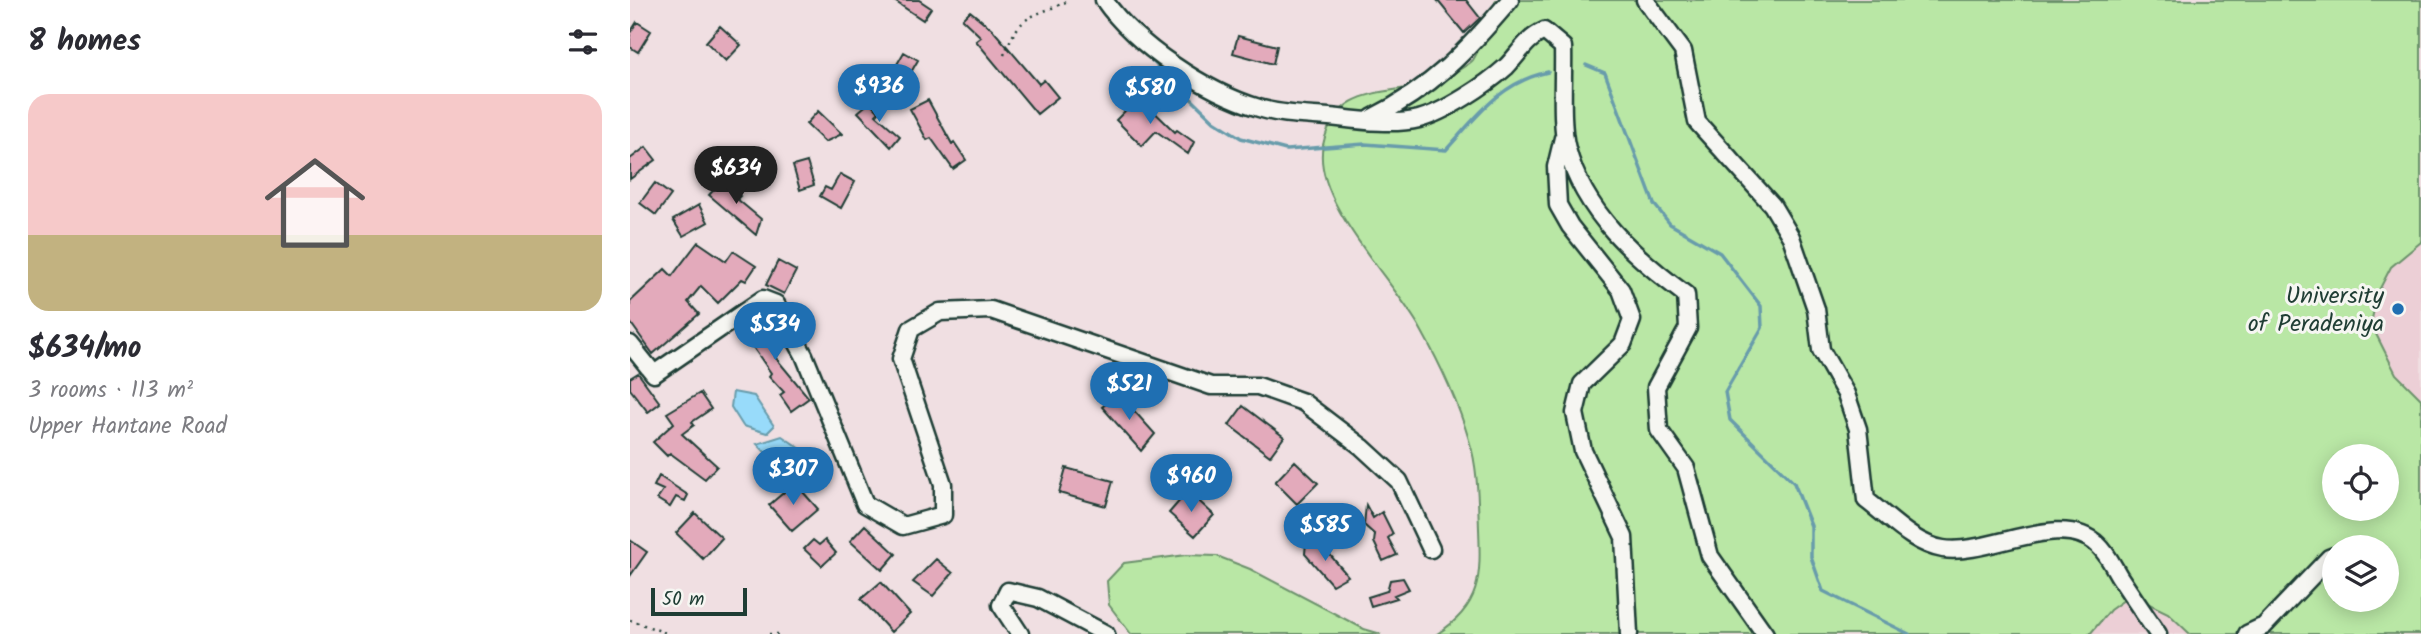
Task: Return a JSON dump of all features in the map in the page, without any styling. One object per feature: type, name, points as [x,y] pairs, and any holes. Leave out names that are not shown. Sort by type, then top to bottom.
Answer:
[{"type":"street","points":[[1104,0],[1112,12],[1156,52],[1211,89],[1261,109],[1367,121],[1419,119],[1467,95],[1506,67],[1531,36],[1544,30],[1563,47],[1566,147],[1578,179],[1600,216],[1638,259],[1686,295],[1688,328],[1656,387],[1659,430],[1686,468],[1710,556],[1765,634]]},
{"type":"street","points":[[1367,121],[1428,87],[1476,41],[1510,0]]},
{"type":"street","points":[[1645,0],[1683,51],[1697,122],[1773,205],[1791,237],[1816,309],[1821,350],[1846,394],[1858,429],[1866,500],[1918,540],[1942,549],[1977,549],[2026,536],[2070,530],[2083,534],[2099,545],[2158,634]]},
{"type":"street","points":[[1566,128],[1556,167],[1558,205],[1570,226],[1621,290],[1632,320],[1623,344],[1582,384],[1575,413],[1583,451],[1624,537],[1629,634]]},
{"type":"street","points":[[630,344],[654,374],[763,299],[776,304],[804,355],[865,504],[903,526],[943,515],[943,484],[901,359],[912,328],[940,312],[991,310],[1211,386],[1258,386],[1303,402],[1362,447],[1399,481],[1431,549]]},
{"type":"street","points":[[2247,634],[2263,626],[2322,565]]},
{"type":"street","points":[[1020,634],[1001,605],[1009,591],[1038,598],[1106,634]]},
{"type":"path","points":[[1004,55],[1014,29],[1027,18],[1070,0]]},
{"type":"path","points":[[630,620],[669,634]]},
{"type":"path","points":[[769,634],[783,634]]},
{"type":"shaded area","name":"University of Peradeniya","points":[[2421,242],[2421,399],[2396,374],[2371,324],[2377,294],[2391,267]]},
{"type":"shaded area","points":[[2131,595],[2168,613],[2190,634],[2090,634],[2110,610]]},
{"type":"green space","points":[[1496,0],[2421,0],[2421,242],[2391,267],[2377,294],[2371,324],[2396,374],[2421,399],[2421,634],[2190,634],[2168,613],[2131,595],[2110,610],[2090,634],[1437,634],[1462,613],[1470,601],[1478,576],[1478,496],[1472,450],[1454,397],[1420,328],[1357,240],[1329,190],[1323,167],[1323,145],[1331,122],[1344,107],[1359,98],[1437,81],[1470,63],[1480,46]]},
{"type":"green space","points":[[1186,555],[1217,556],[1250,569],[1364,629],[1381,634],[1131,634],[1109,605],[1107,581],[1124,563]]},
{"type":"water","points":[[733,392],[754,396],[774,426],[767,433],[743,426],[731,407]]},
{"type":"water","points":[[782,436],[804,451],[802,462],[791,472],[785,472],[757,444]]},
{"type":"building","points":[[893,0],[919,0],[931,8],[923,20]]},
{"type":"building","points":[[1437,0],[1466,0],[1480,18],[1464,33]]},
{"type":"building","points":[[970,11],[992,29],[1039,84],[1044,80],[1058,97],[1037,114],[976,41],[981,37],[962,19]]},
{"type":"building","points":[[637,22],[651,31],[638,52],[630,47],[630,33]]},
{"type":"building","points":[[720,26],[741,45],[726,61],[706,42]]},
{"type":"building","points":[[1238,36],[1277,46],[1273,64],[1233,53]]},
{"type":"building","points":[[904,52],[918,60],[906,81],[892,73]]},
{"type":"building","points":[[1139,97],[1175,132],[1177,130],[1194,142],[1188,154],[1156,131],[1142,146],[1116,120]]},
{"type":"building","points":[[928,100],[952,144],[954,142],[966,160],[953,169],[931,138],[927,140],[910,109]]},
{"type":"building","points":[[870,102],[879,112],[876,115],[900,136],[891,147],[858,112]]},
{"type":"building","points":[[818,111],[842,134],[825,142],[806,124]]},
{"type":"building","points":[[646,147],[656,160],[630,179],[630,159]]},
{"type":"building","points":[[807,162],[814,185],[800,190],[793,166]]},
{"type":"building","points":[[840,174],[855,182],[841,208],[820,196],[825,187],[831,190]]},
{"type":"building","points":[[723,180],[740,196],[737,199],[761,219],[756,235],[709,195]]},
{"type":"building","points":[[655,183],[671,195],[656,215],[640,203]]},
{"type":"building","points":[[699,205],[708,222],[683,236],[673,220]]},
{"type":"building","points":[[698,242],[726,261],[733,251],[756,266],[746,281],[742,279],[718,303],[701,286],[688,302],[699,314],[653,354],[630,322],[630,302],[665,269],[672,276]]},
{"type":"building","points":[[778,261],[796,271],[784,294],[766,285]]},
{"type":"building","points":[[752,320],[764,332],[771,325],[786,344],[775,357],[809,398],[791,411],[780,395],[784,392],[769,376],[771,373],[741,330]]},
{"type":"building","points":[[638,373],[660,403],[648,412],[630,389],[630,378]]},
{"type":"building","points":[[700,393],[711,409],[692,422],[694,425],[682,434],[717,466],[705,479],[670,453],[667,456],[653,442],[674,423],[667,413]]},
{"type":"building","points":[[1119,394],[1155,434],[1141,451],[1102,407]]},
{"type":"building","points":[[1243,406],[1284,437],[1270,456],[1229,425]]},
{"type":"building","points":[[1295,461],[1318,483],[1297,504],[1275,482]]},
{"type":"building","points":[[1066,468],[1113,481],[1106,506],[1059,493]]},
{"type":"building","points":[[659,476],[688,495],[685,501],[676,497],[670,507],[657,499],[663,490],[654,486]]},
{"type":"building","points":[[795,483],[818,509],[792,531],[769,505]]},
{"type":"building","points":[[1188,491],[1214,515],[1195,536],[1169,513]]},
{"type":"building","points":[[1366,505],[1373,518],[1382,512],[1393,534],[1388,538],[1397,555],[1383,561],[1374,542],[1375,535],[1364,525]]},
{"type":"building","points":[[695,513],[722,538],[703,559],[676,533]]},
{"type":"building","points":[[865,525],[896,554],[882,570],[850,541]]},
{"type":"building","points":[[630,540],[647,552],[630,576]]},
{"type":"building","points":[[813,540],[819,545],[825,540],[836,553],[822,566],[804,549]]},
{"type":"building","points":[[1306,542],[1320,543],[1348,576],[1332,585],[1305,554]]},
{"type":"building","points":[[936,559],[953,573],[933,596],[913,582]]},
{"type":"building","points":[[1403,578],[1409,589],[1394,595],[1397,598],[1371,606],[1368,597],[1387,591],[1390,580]]},
{"type":"building","points":[[881,582],[910,614],[891,632],[861,599]]},
{"type":"waterway","points":[[1139,48],[1214,121],[1241,138],[1286,150],[1365,144],[1446,150],[1503,92],[1531,77],[1548,72]]},
{"type":"waterway","points":[[1586,65],[1605,73],[1654,204],[1670,224],[1720,253],[1761,306],[1762,328],[1725,392],[1730,420],[1794,483],[1811,526],[1811,557],[1823,591],[1909,634]]},
{"type":"place","name":"University of Peradeniya","points":[[2398,309]]}]
